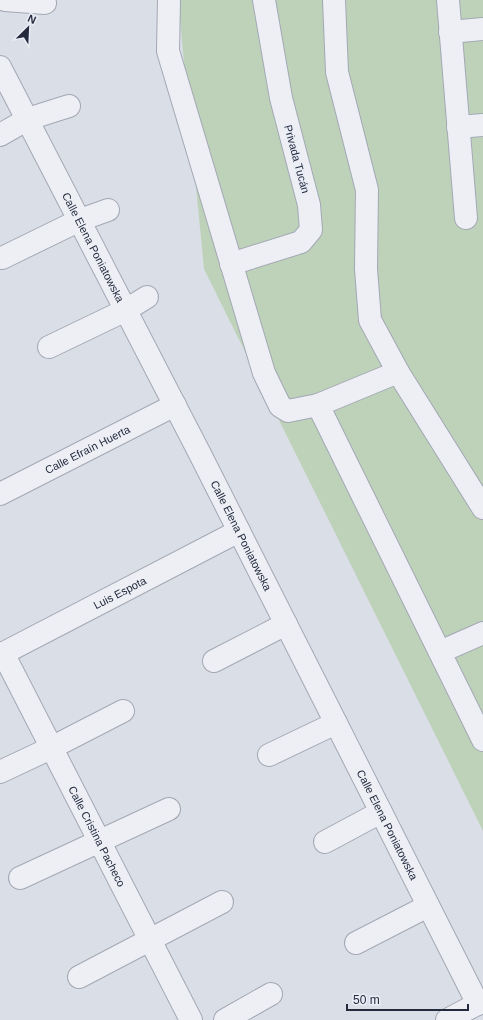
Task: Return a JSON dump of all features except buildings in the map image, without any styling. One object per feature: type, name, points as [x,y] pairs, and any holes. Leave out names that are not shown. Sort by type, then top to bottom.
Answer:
[{"type":"street","points":[[5,0],[45,3]]},
{"type":"street","points":[[168,0],[168,51],[264,373],[280,406],[288,411],[318,405],[398,372]]},
{"type":"street","name":"Privada Tucán","points":[[231,264],[301,242],[311,230],[309,205],[281,98],[264,0]]},
{"type":"street","points":[[334,0],[337,72],[367,190],[366,269],[370,320],[398,372],[483,508]]},
{"type":"street","points":[[448,0],[466,218]]},
{"type":"street","points":[[450,32],[483,29]]},
{"type":"street","name":"Calle Elena Poniatowska","points":[[0,69],[28,119],[80,220],[428,906],[480,1003]]},
{"type":"street","points":[[0,135],[28,119],[69,106]]},
{"type":"street","points":[[458,127],[483,125]]},
{"type":"street","points":[[2,258],[80,220],[108,210]]},
{"type":"street","points":[[48,347],[126,310],[147,297]]},
{"type":"street","name":"Calle Efraín Huerta","points":[[0,494],[175,405]]},
{"type":"street","points":[[318,405],[483,740]]},
{"type":"street","name":"Luis Espota","points":[[1,654],[239,531]]},
{"type":"street","points":[[214,661],[286,624]]},
{"type":"street","points":[[440,652],[483,633]]},
{"type":"street","name":"Calle Cristina Pacheco","points":[[1,654],[99,840],[191,1020]]},
{"type":"street","points":[[0,772],[123,711]]},
{"type":"street","points":[[269,755],[336,723]]},
{"type":"street","points":[[20,878],[99,840],[169,809]]},
{"type":"street","points":[[325,842],[381,812]]},
{"type":"street","points":[[79,977],[149,938],[222,902]]},
{"type":"street","points":[[356,943],[428,906]]},
{"type":"street","points":[[225,1020],[271,994]]},
{"type":"street","points":[[447,1020],[480,1003]]},
{"type":"green space","points":[[178,0],[483,0],[483,831],[204,269]]}]
